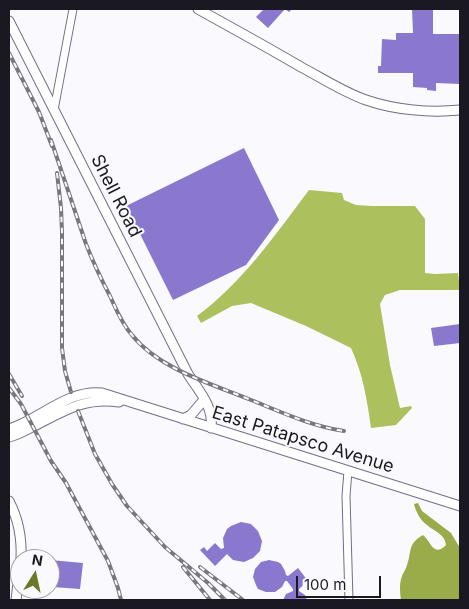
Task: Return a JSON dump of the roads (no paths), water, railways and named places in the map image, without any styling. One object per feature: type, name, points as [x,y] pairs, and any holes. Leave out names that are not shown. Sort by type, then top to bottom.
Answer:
[{"type":"main road","points":[[198,9],[338,87],[367,100],[391,107],[411,110],[460,110]]},
{"type":"main road","name":"Shell Road","points":[[9,21],[188,374],[207,403],[212,421],[209,427]]},
{"type":"main road","name":"Shell Road","points":[[195,384],[209,427]]},
{"type":"main road","name":"East Patapsco Avenue","points":[[9,429],[67,400],[88,392],[95,392],[460,506]]},
{"type":"main road","name":"East Patapsco Avenue","points":[[9,437],[82,403],[103,400],[137,405]]},
{"type":"main road","points":[[183,419],[194,412],[202,402]]},
{"type":"main road","points":[[9,501],[19,524],[20,549]]},
{"type":"street","points":[[54,110],[74,9]]},
{"type":"street","points":[[348,471],[346,496],[350,600]]},
{"type":"railway","points":[[9,53],[39,112],[52,146]]},
{"type":"railway","points":[[51,140],[94,264],[122,321],[128,331],[143,347],[171,366],[203,381],[296,418],[344,431]]},
{"type":"railway","points":[[57,173],[62,232],[62,348],[65,371],[71,392]]},
{"type":"railway","points":[[9,374],[22,396]]},
{"type":"railway","points":[[9,388],[21,404],[108,561],[121,600]]},
{"type":"railway","points":[[78,411],[95,454],[127,506],[165,547],[225,600]]},
{"type":"railway","points":[[183,567],[210,600]]},
{"type":"railway","points":[[200,567],[243,600]]}]
